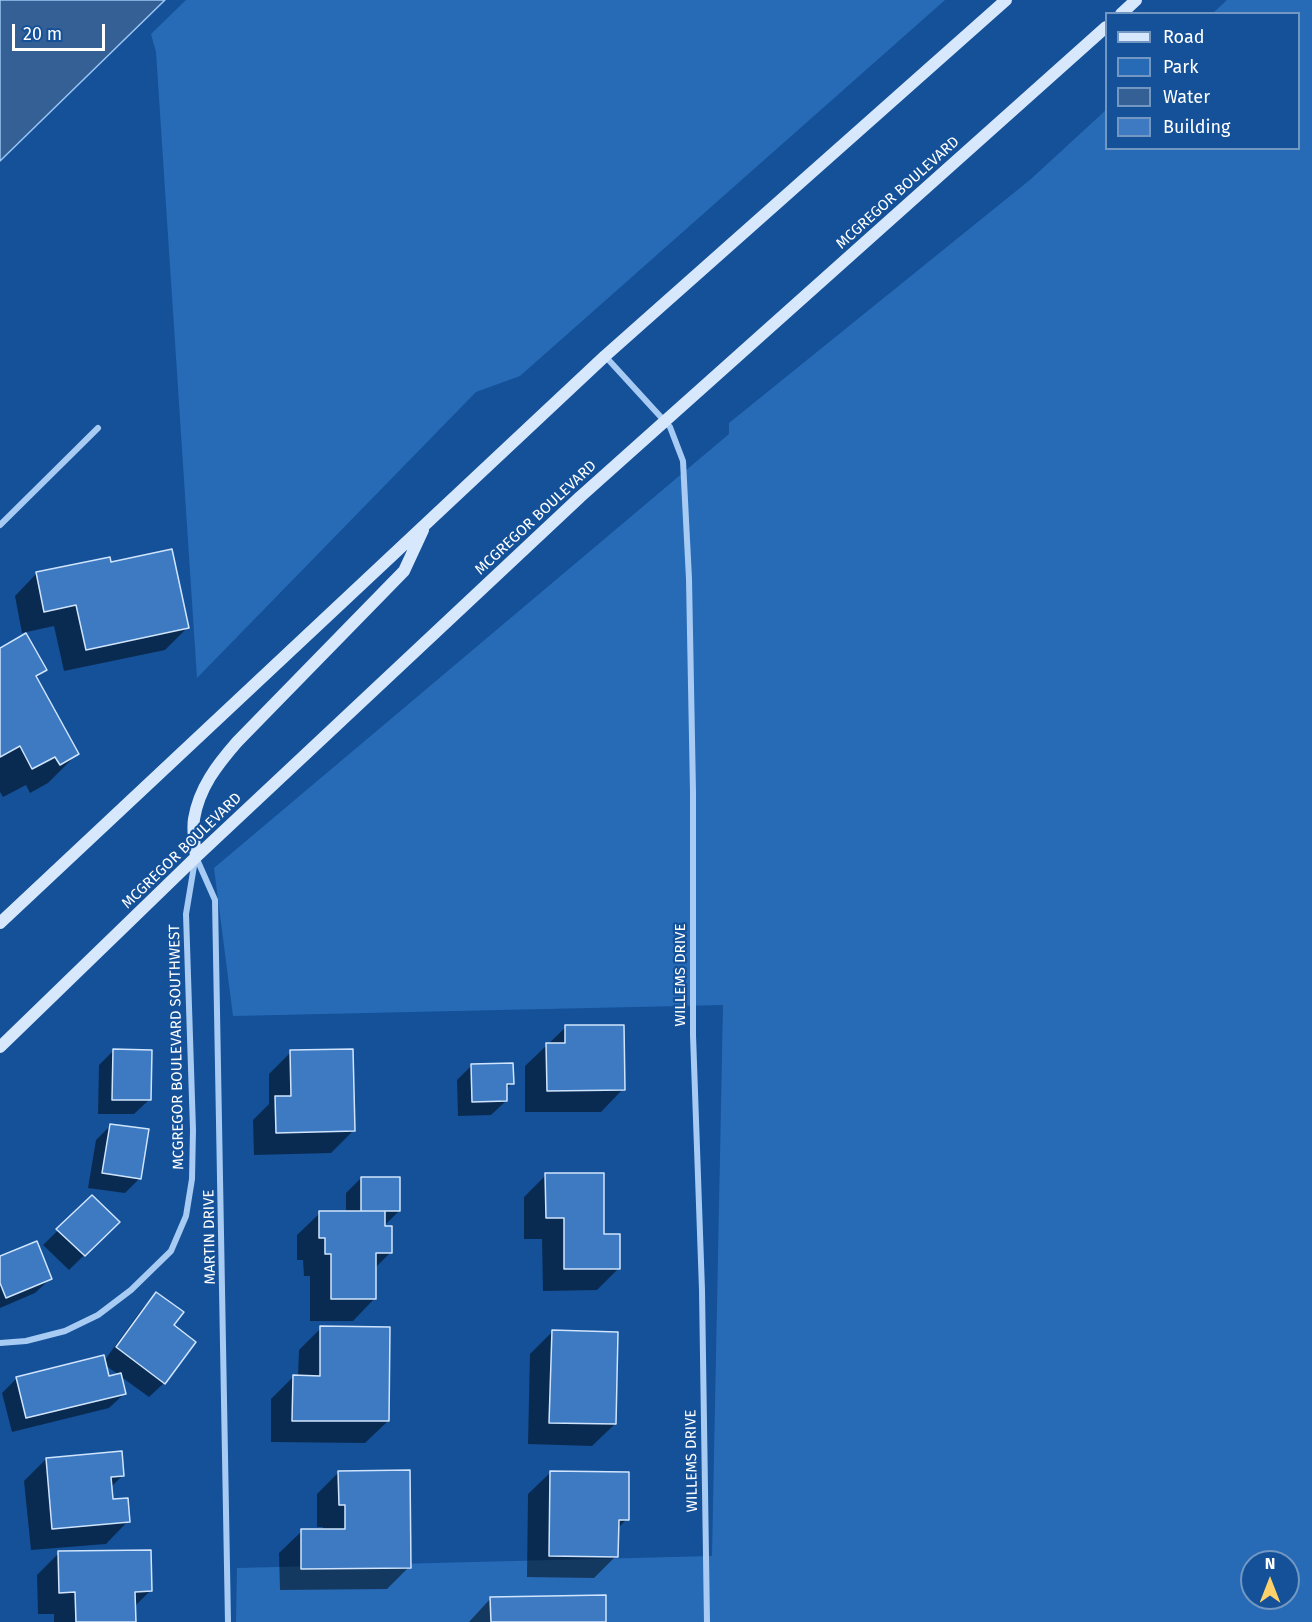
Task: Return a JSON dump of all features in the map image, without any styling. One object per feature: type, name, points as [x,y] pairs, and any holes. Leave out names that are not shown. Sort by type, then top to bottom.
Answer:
[{"type":"main road","points":[[0,923],[604,356],[1006,0]]},
{"type":"main road","points":[[1123,12],[1136,0]]},
{"type":"main road","name":"MCGREGOR BOULEVARD","points":[[0,1047],[196,857],[580,497],[1105,29]]},
{"type":"main road","points":[[196,857],[194,821],[205,787],[216,767],[237,742],[404,571],[426,523]]},
{"type":"street","name":"WILLEMS DRIVE","points":[[604,356],[666,420],[683,461],[689,579],[693,792],[693,1035],[702,1290],[707,1622]]},
{"type":"street","points":[[0,525],[98,428]]},
{"type":"street","name":"MCGREGOR BOULEVARD SOUTHWEST","points":[[0,1343],[26,1341],[65,1331],[98,1315],[131,1290],[171,1251],[186,1216],[192,1179],[193,1130],[186,914],[196,857]]},
{"type":"street","name":"MARTIN DRIVE","points":[[196,857],[215,900],[228,1622]]},
{"type":"green space","points":[[186,0],[945,0],[520,376],[476,392],[197,678],[156,52],[151,34]]},
{"type":"green space","points":[[1227,0],[1312,0],[1312,1622],[236,1622],[237,1568],[712,1556],[723,1005],[233,1016],[214,868],[729,434],[729,423],[1031,179],[1105,111],[1105,150],[1300,150],[1300,12],[1214,12]]},
{"type":"water","points":[[0,0],[165,0],[0,161]]},
{"type":"building","points":[[172,549],[189,628],[86,650],[76,605],[44,612],[36,572],[110,557],[111,562]]},
{"type":"building","points":[[26,633],[47,670],[36,676],[79,754],[60,765],[55,757],[32,769],[20,746],[0,757],[0,648]]},
{"type":"building","points":[[565,1025],[624,1025],[625,1090],[547,1091],[546,1043],[565,1043]]},
{"type":"building","points":[[113,1049],[152,1050],[151,1100],[112,1100]]},
{"type":"building","points":[[353,1049],[355,1131],[276,1133],[275,1096],[291,1096],[290,1050]]},
{"type":"building","points":[[513,1063],[514,1084],[507,1084],[507,1101],[472,1102],[471,1064]]},
{"type":"building","points":[[110,1124],[149,1129],[141,1179],[102,1173]]},
{"type":"building","points":[[545,1173],[604,1173],[604,1234],[620,1234],[620,1269],[564,1269],[564,1218],[546,1218]]},
{"type":"building","points":[[361,1177],[400,1177],[400,1211],[361,1211]]},
{"type":"building","points":[[92,1195],[120,1222],[85,1256],[56,1229]]},
{"type":"building","points":[[319,1211],[385,1211],[385,1226],[392,1226],[392,1253],[376,1253],[376,1299],[331,1299],[331,1254],[325,1254],[325,1238],[319,1238]]},
{"type":"building","points":[[37,1241],[52,1279],[6,1298],[0,1283],[0,1256]]},
{"type":"building","points":[[156,1292],[184,1312],[174,1325],[196,1342],[165,1384],[116,1347]]},
{"type":"building","points":[[320,1326],[390,1327],[389,1421],[292,1421],[293,1375],[320,1376]]},
{"type":"building","points":[[552,1330],[618,1332],[616,1424],[549,1423]]},
{"type":"building","points":[[104,1355],[109,1376],[121,1373],[126,1394],[26,1418],[16,1377]]},
{"type":"building","points":[[122,1451],[124,1476],[111,1477],[113,1499],[128,1498],[130,1522],[52,1529],[46,1458]]},
{"type":"building","points":[[410,1470],[411,1568],[301,1569],[301,1529],[345,1529],[345,1505],[339,1505],[338,1471]]},
{"type":"building","points":[[550,1471],[629,1472],[629,1520],[619,1520],[618,1557],[549,1556]]},
{"type":"building","points":[[151,1550],[152,1591],[135,1592],[136,1622],[76,1622],[75,1592],[59,1593],[58,1551]]},
{"type":"building","points":[[606,1595],[606,1622],[491,1622],[490,1597]]}]
